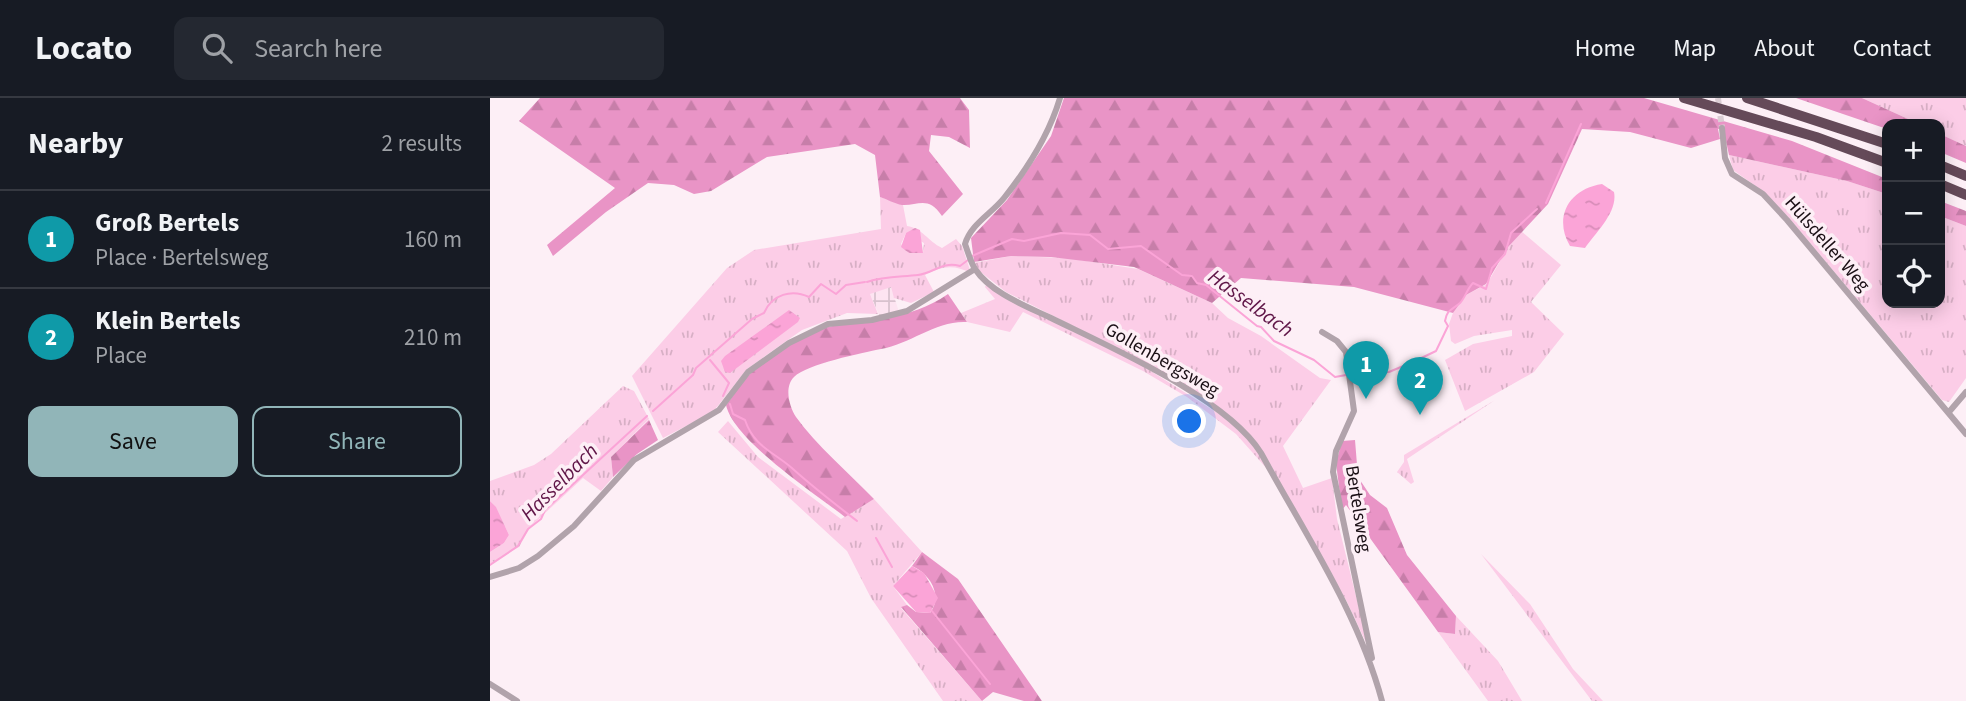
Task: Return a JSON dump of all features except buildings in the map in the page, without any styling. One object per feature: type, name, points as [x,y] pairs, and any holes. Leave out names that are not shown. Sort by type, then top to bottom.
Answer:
[{"type":"highway","points":[[1684,98],[1816,137],[1882,161]]},
{"type":"highway","points":[[1747,98],[1882,143]]},
{"type":"highway","points":[[1945,167],[1966,176]]},
{"type":"highway","points":[[1945,186],[1966,195]]},
{"type":"street","name":"Gollenbergsweg","points":[[1060,98],[1046,137],[1004,197],[970,232],[966,248],[974,266],[1008,296],[1131,357],[1239,425],[1261,453],[1352,617],[1372,664],[1382,701]]},
{"type":"street","name":"Hülsdeller Weg","points":[[1722,128],[1725,158],[1732,174],[1763,194],[1787,220],[1966,434]]},
{"type":"street","points":[[490,577],[519,568],[538,556],[574,526],[634,460],[719,410],[748,372],[789,343],[828,324],[872,320],[906,311],[974,266]]},
{"type":"street","name":"Bertelsweg","points":[[1322,331],[1340,344],[1349,368],[1353,416],[1336,451],[1333,472],[1350,565],[1370,637],[1372,664]]},
{"type":"street","points":[[1948,412],[1966,392]]},
{"type":"street","points":[[490,684],[517,701]]},
{"type":"shaded area","points":[[891,287],[899,312],[880,317],[870,294]]},
{"type":"green space","points":[[540,98],[960,98],[969,110],[970,148],[949,137],[931,135],[929,151],[963,194],[942,216],[927,204],[902,205],[880,197],[875,155],[855,144],[767,157],[711,191],[694,194],[674,185],[648,183],[606,212],[553,256],[547,245],[615,188],[519,121]]},
{"type":"green space","points":[[1064,98],[1644,98],[1792,141],[1882,177],[1882,192],[1847,181],[1729,155],[1723,128],[1718,129],[1720,139],[1691,148],[1630,132],[1582,129],[1548,204],[1508,247],[1486,284],[1466,295],[1453,313],[1354,287],[1241,278],[1212,303],[1134,267],[1051,257],[1011,256],[974,262],[971,238],[1007,200],[1051,136]]},
{"type":"green space","points":[[1796,98],[1862,98],[1908,119],[1882,119],[1882,127]]},
{"type":"green space","points":[[1862,98],[1966,98],[1966,146],[1945,136],[1945,119],[1908,119]]},
{"type":"green space","points":[[1945,136],[1966,146],[1966,163],[1945,154]]},
{"type":"green space","points":[[1729,155],[1847,181],[1882,192],[1882,308],[1945,308],[1945,218],[1966,226],[1966,378],[1949,402],[1942,400],[1789,218],[1764,192],[1733,170]]},
{"type":"green space","points":[[880,197],[903,205],[907,226],[917,229],[942,248],[956,239],[962,246],[971,273],[953,267],[937,270],[925,275],[934,292],[911,303],[894,298],[891,287],[870,294],[878,314],[847,313],[802,330],[747,369],[713,412],[663,438],[632,376],[727,268],[754,250],[881,229]],"holes":[[[906,233],[924,243],[923,253],[909,253],[901,244]]]},
{"type":"green space","points":[[1945,203],[1966,211],[1966,226],[1945,218]]},
{"type":"green space","points":[[1521,231],[1561,265],[1531,302],[1564,334],[1534,372],[1465,411],[1445,360],[1473,344],[1512,336],[1512,330],[1474,336],[1455,344],[1451,341],[1449,324],[1453,313],[1466,295],[1487,284],[1508,247]]},
{"type":"green space","points":[[1011,256],[1067,258],[1138,269],[1212,303],[1228,318],[1261,336],[1320,378],[1331,380],[1283,446],[1303,488],[1332,478],[1337,519],[1369,649],[1347,602],[1254,441],[1232,418],[1103,341],[1006,292],[978,270],[974,263]]},
{"type":"green space","points":[[987,283],[1130,358],[1224,417],[1253,444],[1268,470],[1236,434],[1187,397],[1143,371],[1023,312],[1010,332],[967,322],[961,313],[995,299],[985,287]]},
{"type":"green space","points":[[948,294],[967,322],[934,328],[892,346],[822,363],[801,372],[791,381],[789,397],[796,417],[874,499],[845,517],[778,466],[732,419],[726,405],[743,382],[765,361],[798,340],[828,327],[918,310]]},
{"type":"green space","points":[[623,386],[634,391],[649,419],[611,457],[613,477],[601,491],[583,478],[531,526],[519,547],[490,564],[490,552],[504,543],[509,535],[490,501],[490,481],[534,465],[551,454]]},
{"type":"green space","points":[[1495,400],[1407,459],[1414,482],[1411,484],[1397,472],[1404,462],[1404,455]]},
{"type":"green space","points":[[649,420],[658,440],[637,454],[613,477],[611,457]]},
{"type":"green space","points":[[728,421],[758,457],[841,519],[874,499],[922,552],[893,586],[907,605],[901,608],[982,701],[943,701],[871,598],[847,551],[718,432]]},
{"type":"green space","points":[[1355,440],[1358,477],[1370,495],[1387,508],[1407,555],[1456,616],[1455,634],[1438,632],[1346,505],[1342,510],[1336,463],[1342,441]]},
{"type":"green space","points":[[922,552],[958,579],[1042,701],[1024,701],[993,692],[982,701],[901,607],[907,605],[916,612],[930,613],[934,607],[933,587],[925,574],[912,566]]},
{"type":"green space","points":[[1481,554],[1530,604],[1573,669],[1603,701],[1592,701]]},
{"type":"green space","points":[[1456,616],[1498,661],[1522,701],[1488,701],[1438,632],[1455,634]]},
{"type":"water","points":[[1602,184],[1614,192],[1613,207],[1585,248],[1570,246],[1563,225],[1567,206],[1581,192]]},
{"type":"water","points":[[915,228],[920,230],[923,253],[909,253],[901,247],[906,233]]},
{"type":"water","points":[[789,310],[800,318],[798,322],[730,373],[725,372],[721,361],[725,356]]},
{"type":"water","points":[[490,501],[496,507],[509,535],[504,543],[490,552]]},
{"type":"water","points":[[912,566],[924,573],[938,598],[930,613],[916,612],[893,586]]},
{"type":"waterway","name":"Hasselbach","points":[[1546,203],[1581,124]]},
{"type":"waterway","name":"Hasselbach","points":[[1351,374],[1389,372],[1436,351],[1448,326],[1445,321],[1449,312],[1462,301],[1473,283],[1486,289],[1492,268],[1505,254],[1511,233],[1537,209]]},
{"type":"waterway","name":"Hasselbach","points":[[972,256],[1012,239],[1024,241],[1061,233],[1090,235],[1108,249],[1141,246],[1182,275],[1192,276],[1197,283],[1206,285],[1261,327],[1274,341],[1314,360],[1335,377],[1346,375]]},
{"type":"waterway","name":"Hasselbach","points":[[867,282],[924,274],[943,266],[960,266],[968,260]]},
{"type":"waterway","name":"Hasselbach","points":[[653,411],[693,375],[696,368],[752,319],[764,313],[777,297],[796,293],[809,297],[821,284],[836,294],[846,285],[865,282]]},
{"type":"waterway","points":[[710,360],[729,383],[723,396]]},
{"type":"waterway","points":[[730,404],[733,414],[745,420],[759,443],[857,521]]},
{"type":"waterway","name":"Hasselbach","points":[[490,565],[518,546],[528,529],[541,519],[545,510],[647,416]]},
{"type":"waterway","points":[[876,538],[892,567]]},
{"type":"waterway","points":[[932,611],[990,684]]},
{"type":"tunnel","points":[[1718,98],[1722,128]]},
{"type":"place","name":"Groß Bertels","points":[[1366,399]]},
{"type":"place","name":"Klein Bertels","points":[[1420,415]]}]
